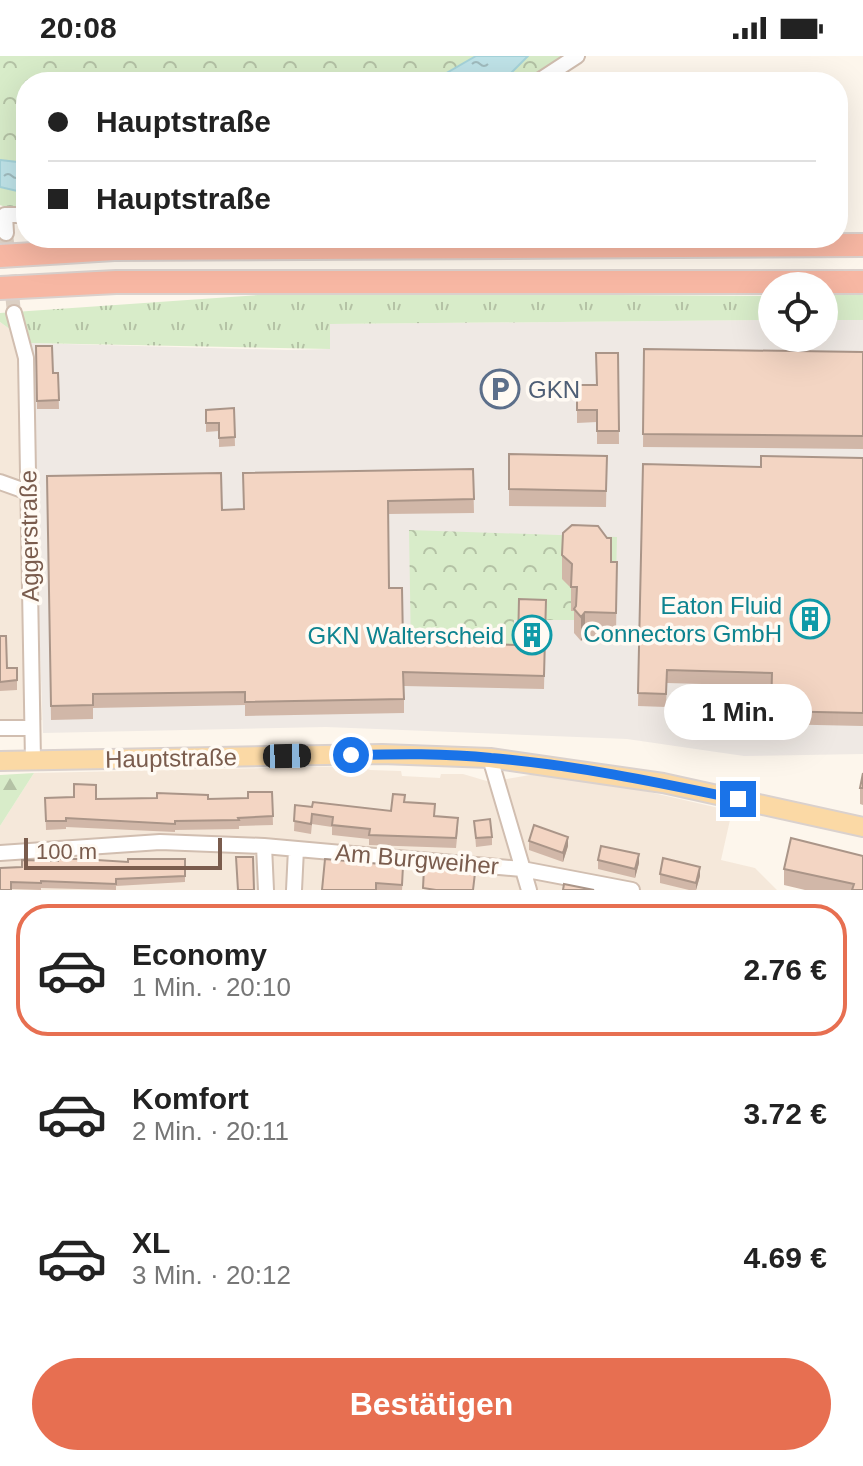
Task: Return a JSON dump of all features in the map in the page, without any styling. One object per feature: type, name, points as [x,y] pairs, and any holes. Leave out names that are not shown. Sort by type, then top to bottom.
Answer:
[{"type":"highway","points":[[0,256],[114,249],[301,248]]},
{"type":"highway","points":[[0,288],[116,282],[863,282]]},
{"type":"main road","name":"Hauptstraße","points":[[0,761],[382,754],[490,758],[663,783],[863,827]]},
{"type":"street","points":[[552,72],[577,56]]},
{"type":"street","points":[[6,233],[5,215],[16,215]]},
{"type":"street","name":"Aggerstraße","points":[[14,313],[26,358],[33,761]]},
{"type":"street","points":[[0,482],[28,492]]},
{"type":"street","points":[[0,728],[32,728]]},
{"type":"street","points":[[490,758],[529,890]]},
{"type":"street","name":"Am Burgweiher","points":[[0,853],[160,842],[264,846],[522,869],[632,890]]},
{"type":"street","points":[[264,846],[266,890]]},
{"type":"street","points":[[294,890],[296,849]]},
{"type":"shaded area","name":"GKN Walterscheid","points":[[758,320],[758,352],[838,352],[838,320],[863,320],[863,754],[744,756],[627,739],[326,727],[43,733],[29,343],[329,349],[330,324]]},
{"type":"shaded area","points":[[0,322],[29,343],[42,720],[0,720]]},
{"type":"shaded area","points":[[357,766],[370,770],[401,771],[402,776],[440,778],[441,774],[463,774],[490,782],[536,774],[623,786],[732,811],[721,860],[755,868],[777,890],[0,890],[0,826],[34,773]]},
{"type":"green space","points":[[0,56],[566,56],[546,72],[16,72],[16,209],[0,205]]},
{"type":"green space","points":[[287,293],[758,296],[758,320],[330,324],[330,349],[29,343],[0,322],[0,313]]},
{"type":"green space","points":[[838,295],[863,295],[863,320],[838,320]]},
{"type":"green space","points":[[409,530],[617,537],[615,620],[514,620],[513,654],[411,651]]},
{"type":"green space","points":[[34,773],[0,826],[0,775]]},
{"type":"water","points":[[476,56],[528,56],[512,72],[448,72]]},
{"type":"water","points":[[0,160],[16,162],[16,191],[0,187]]},
{"type":"building","points":[[36,346],[52,346],[53,373],[58,373],[59,400],[37,401]]},
{"type":"building","points":[[644,349],[863,352],[863,436],[643,434]]},
{"type":"building","points":[[596,353],[618,353],[619,431],[597,431],[597,410],[577,410],[577,385],[597,385]]},
{"type":"building","points":[[234,408],[235,437],[219,438],[219,423],[206,423],[206,410]]},
{"type":"building","points":[[509,454],[607,456],[606,491],[509,489]]},
{"type":"building","points":[[761,456],[863,458],[863,713],[771,711],[772,673],[667,670],[666,694],[638,693],[643,464],[761,467]]},
{"type":"building","points":[[473,469],[474,499],[388,501],[389,588],[402,588],[403,642],[518,645],[519,599],[546,600],[544,676],[403,672],[404,699],[245,702],[245,692],[93,694],[93,705],[51,706],[47,476],[221,473],[222,510],[244,509],[243,473]]},
{"type":"building","name":"GKN Walterscheid","points":[[572,525],[598,526],[607,538],[611,538],[611,562],[617,562],[616,613],[585,612],[581,617],[574,609],[577,587],[571,587],[572,564],[562,555],[563,533]]},
{"type":"building","points":[[0,636],[6,636],[7,668],[17,668],[17,680],[0,682]]},
{"type":"building","points":[[74,784],[96,785],[96,799],[157,798],[157,793],[208,795],[208,799],[248,798],[248,792],[272,792],[273,816],[175,821],[175,824],[66,818],[66,821],[46,821],[45,798],[74,797]]},
{"type":"building","points":[[393,794],[405,795],[404,802],[435,804],[434,816],[458,818],[456,838],[369,835],[370,829],[332,825],[333,817],[312,814],[311,824],[294,821],[295,805],[312,807],[313,802],[391,811]]},
{"type":"building","points":[[490,819],[492,837],[476,838],[474,821]]},
{"type":"building","points":[[534,825],[568,837],[563,853],[529,841]]},
{"type":"building","points":[[791,838],[863,856],[863,890],[852,890],[854,884],[784,869]]},
{"type":"building","points":[[601,846],[639,854],[635,869],[598,860]]},
{"type":"building","points":[[236,857],[253,857],[254,890],[238,890]]},
{"type":"building","points":[[663,858],[700,867],[696,883],[660,874]]},
{"type":"building","points":[[128,859],[185,859],[185,876],[116,879],[116,884],[11,882],[11,890],[0,890],[0,868],[22,867],[22,860],[128,862]]},
{"type":"building","points":[[325,859],[403,866],[402,885],[376,883],[376,890],[322,890]]},
{"type":"building","points":[[424,868],[475,873],[473,890],[423,888]]},
{"type":"building","points":[[564,884],[594,890],[563,890]]},
{"type":"tunnel","points":[[6,233],[14,313]]},
{"type":"place","name":"GKN","points":[[500,389]]},
{"type":"place","name":"Eaton Fluid Connectors GmbH","points":[[810,619]]},
{"type":"place","name":"GKN Walterscheid","points":[[532,635]]},
{"type":"route","points":[[351,755],[468,756],[524,761],[634,777],[738,799]]}]
